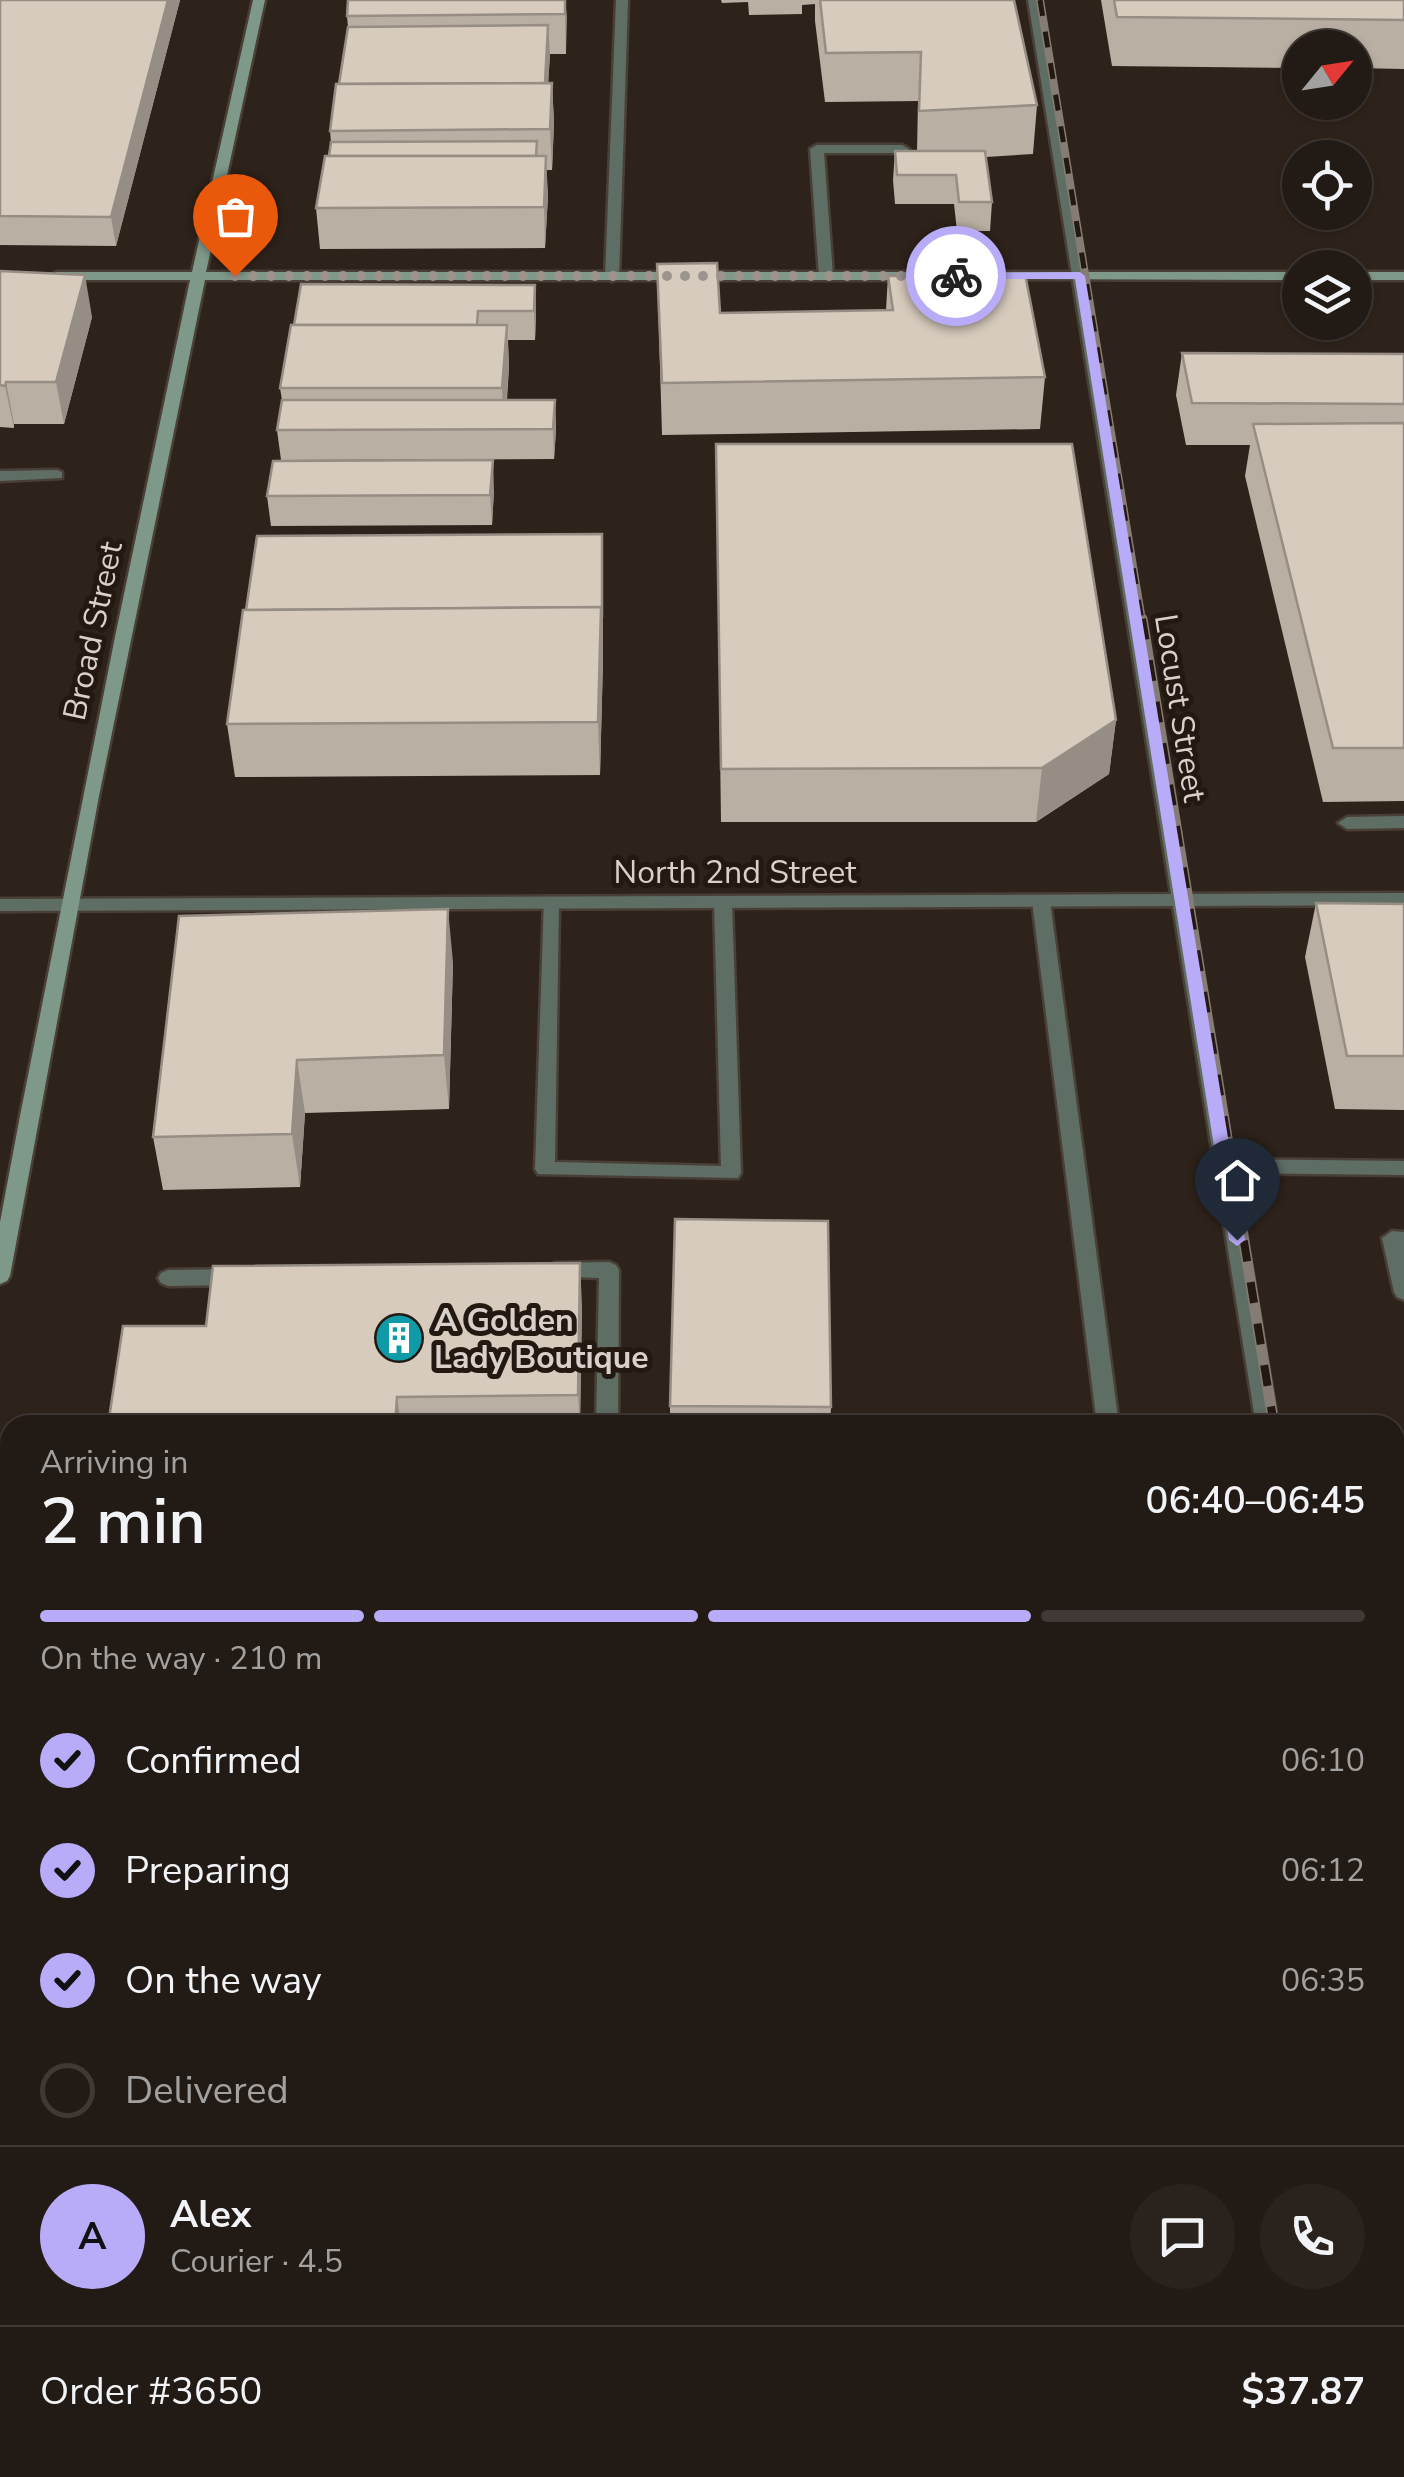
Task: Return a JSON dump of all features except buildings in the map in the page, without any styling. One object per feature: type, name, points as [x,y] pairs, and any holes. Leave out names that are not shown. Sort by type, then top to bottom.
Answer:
[{"type":"main road","name":"Broad Street","points":[[0,1276],[67,904],[197,275],[259,0]]},
{"type":"main road","points":[[40,276],[934,276]]},
{"type":"main road","points":[[989,276],[1282,276]]},
{"type":"main road","points":[[1372,276],[1404,276]]},
{"type":"street","points":[[612,277],[622,0]]},
{"type":"street","name":"Locust Street","points":[[1034,0],[1265,1415]]},
{"type":"street","points":[[826,276],[817,149],[902,149]]},
{"type":"street","points":[[0,476],[57,474]]},
{"type":"street","points":[[1347,823],[1404,822]]},
{"type":"street","name":"North 2nd Street","points":[[0,905],[1404,899]]},
{"type":"street","points":[[1041,901],[1107,1415]]},
{"type":"street","points":[[550,903],[545,1169],[731,1173],[723,902]]},
{"type":"street","points":[[1225,1166],[1404,1168]]},
{"type":"street","points":[[1404,1238],[1392,1238],[1404,1292]]},
{"type":"street","points":[[532,1272],[609,1270],[607,1415]]},
{"type":"street","points":[[168,1278],[264,1276]]},
{"type":"railway","points":[[1040,0],[1142,621]]},
{"type":"railway","points":[[1142,619],[1272,1415]]},
{"type":"way so far","points":[[235,276],[956,276]]},
{"type":"place","name":"A Golden Lady Boutique","points":[[399,1338]]},
{"type":"route","points":[[956,276],[1080,276],[1237,1240]]}]
